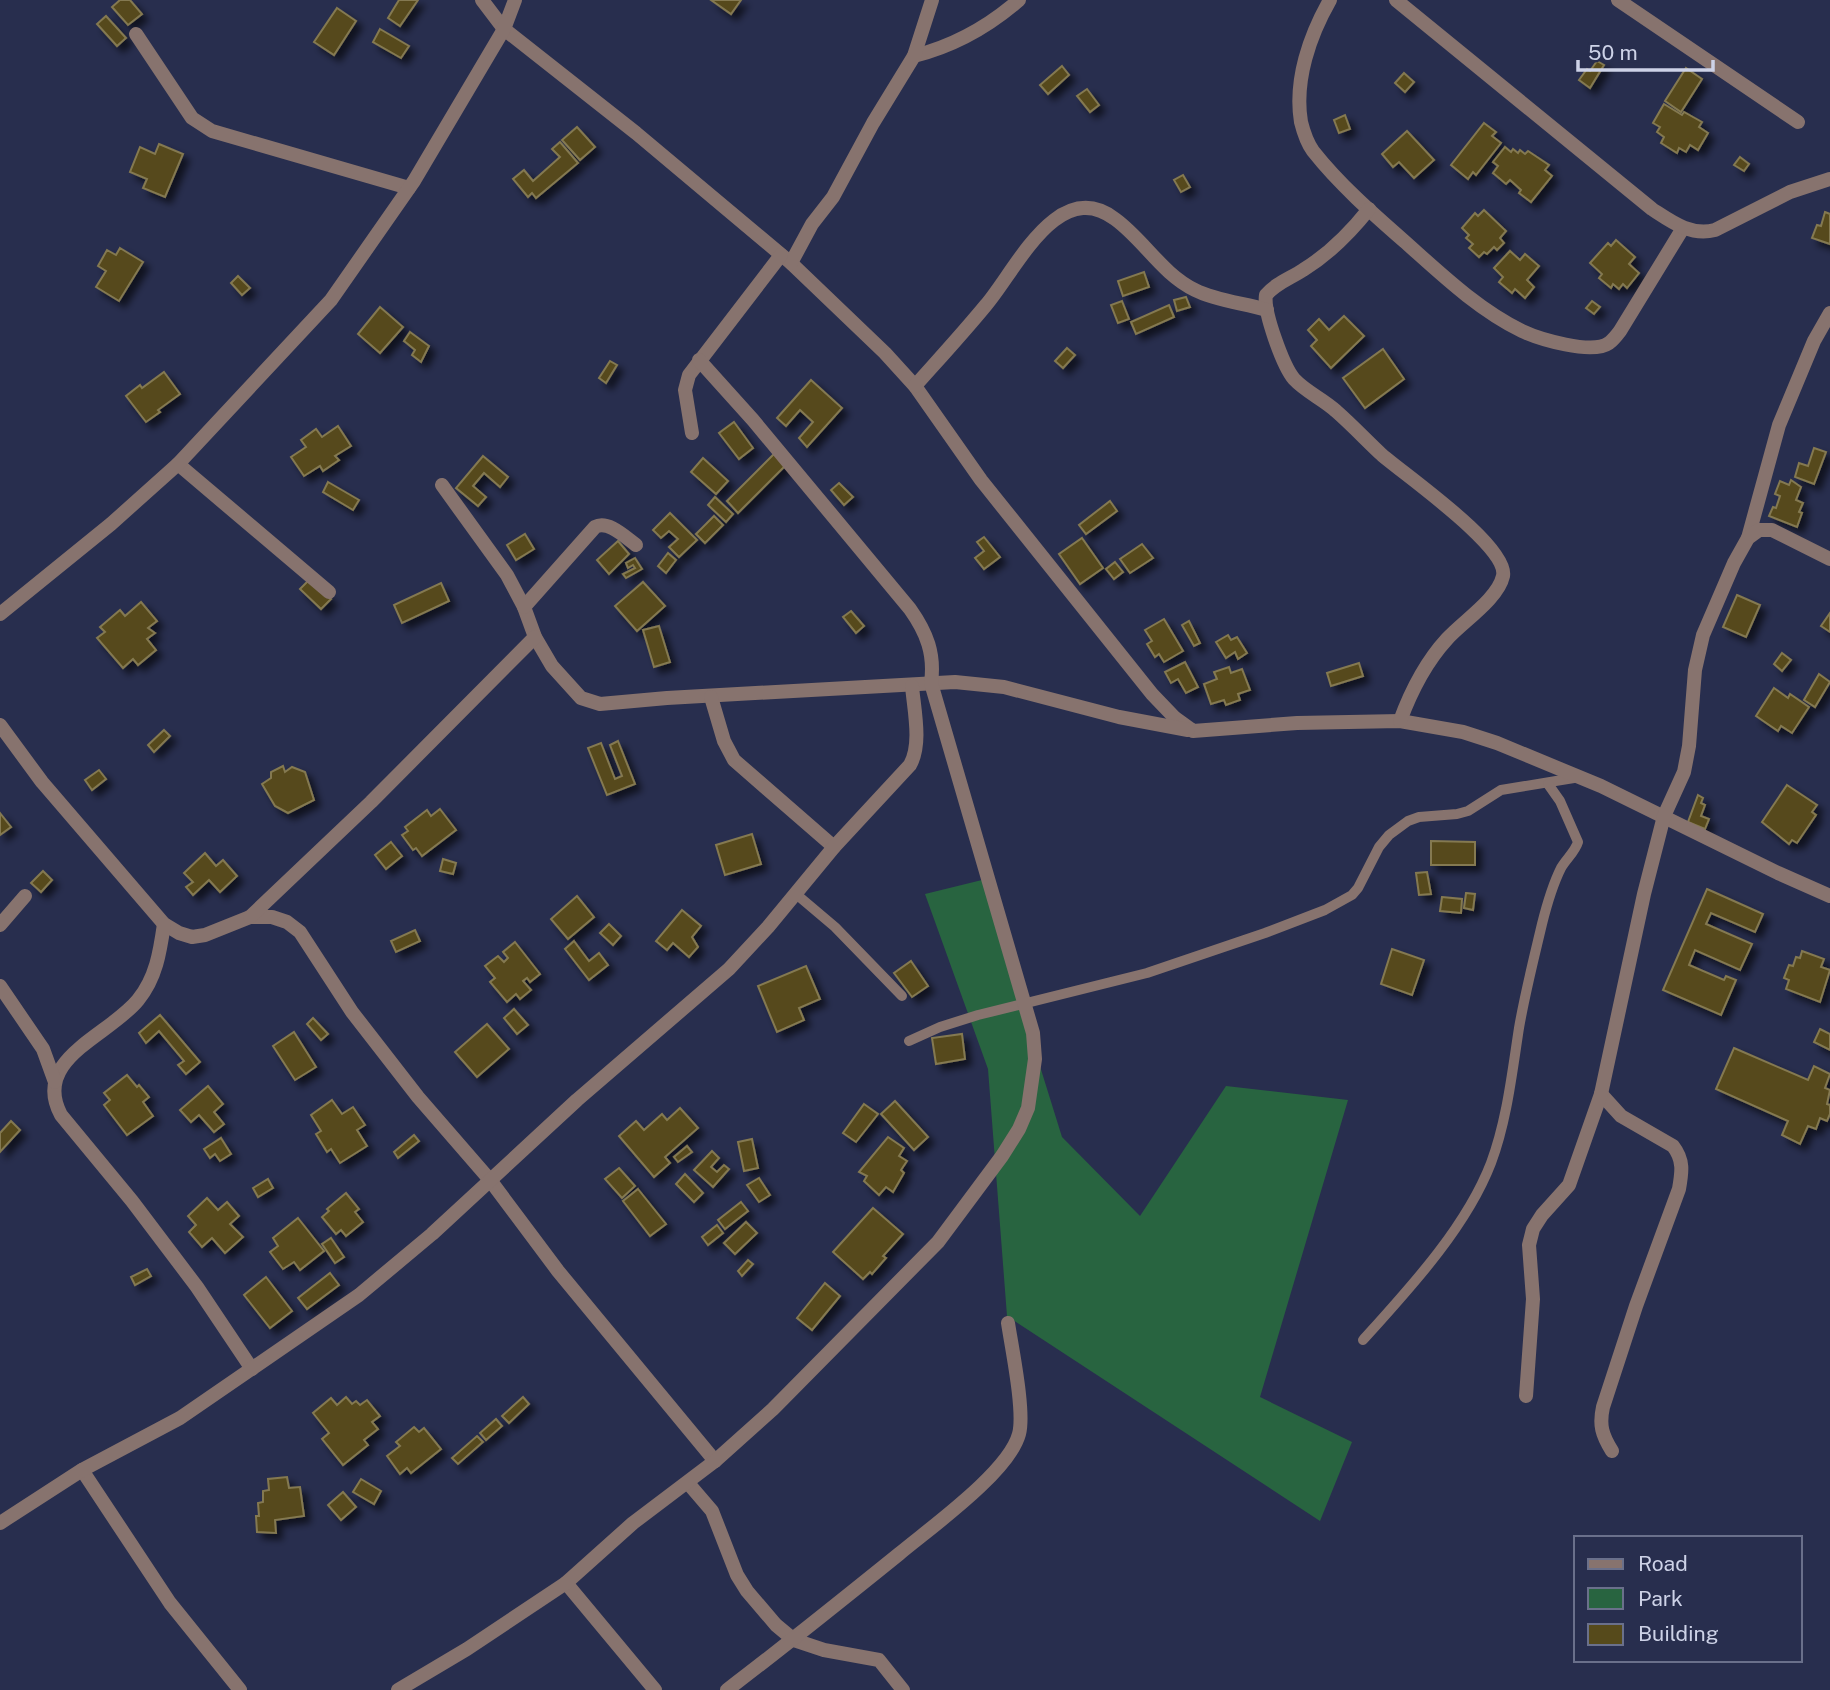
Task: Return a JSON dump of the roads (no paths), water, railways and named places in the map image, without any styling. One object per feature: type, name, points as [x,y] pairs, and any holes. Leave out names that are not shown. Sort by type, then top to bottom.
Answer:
[{"type":"street","points":[[482,0],[504,29],[636,133],[786,259],[885,353],[915,386],[981,480],[1152,694],[1175,718],[1193,731]]},
{"type":"street","points":[[0,614],[111,524],[178,464],[331,300],[410,188],[504,29],[515,0]]},
{"type":"street","points":[[692,433],[686,383],[699,360],[755,290],[786,259],[832,197],[873,122],[914,56],[932,0]]},
{"type":"street","points":[[914,56],[957,42],[1003,15],[1019,0]]},
{"type":"street","points":[[1331,0],[1308,47],[1300,88],[1301,122],[1311,149],[1369,209],[1434,268],[1485,309],[1522,331],[1545,340],[1568,345],[1595,346],[1610,343],[1683,228]]},
{"type":"street","points":[[1396,0],[1652,209],[1683,228],[1703,233],[1716,230],[1790,192],[1830,179]]},
{"type":"street","points":[[1618,0],[1798,122]]},
{"type":"street","points":[[136,34],[192,118],[212,131],[410,188]]},
{"type":"street","points":[[915,386],[988,304],[1045,227],[1060,216],[1086,206],[1094,207],[1115,218],[1156,259],[1193,290],[1267,310]]},
{"type":"street","points":[[1369,209],[1352,231],[1327,253],[1272,288],[1266,295],[1267,310],[1292,376],[1336,410],[1384,456],[1448,507],[1488,544],[1503,569],[1501,581],[1488,600],[1446,640],[1422,673],[1400,722]]},
{"type":"street","points":[[1526,1396],[1533,1299],[1529,1245],[1531,1237],[1542,1215],[1569,1185],[1601,1094],[1644,894],[1664,817],[1684,772],[1689,746],[1695,670],[1703,635],[1722,589],[1748,538],[1779,425],[1809,352],[1830,313]]},
{"type":"street","points":[[398,1690],[467,1649],[566,1583],[633,1522],[688,1483],[773,1409],[938,1242],[1002,1156],[1028,1108],[1035,1059],[1026,1001],[992,895],[931,683],[933,666],[923,628],[753,420],[699,360]]},
{"type":"street","points":[[178,464],[329,592]]},
{"type":"street","points":[[442,485],[507,575],[535,637],[552,666],[581,698],[600,704],[955,682],[1004,687],[1119,717],[1193,731],[1297,723],[1400,722],[1475,736],[1581,777],[1830,897]]},
{"type":"street","points":[[523,607],[600,524],[636,545]]},
{"type":"street","points":[[1748,538],[1759,530],[1772,530],[1830,559]]},
{"type":"street","points":[[250,917],[371,802],[535,637]]},
{"type":"street","points":[[0,1523],[82,1471],[180,1418],[359,1295],[432,1234],[577,1100],[729,969],[915,757],[912,686]]},
{"type":"street","points":[[711,697],[724,741],[734,760],[834,847]]},
{"type":"street","points":[[0,726],[43,782],[164,924],[192,937],[205,935],[250,917],[272,916],[287,922],[300,932],[352,1012],[418,1097],[490,1180],[558,1271],[715,1461]]},
{"type":"street","points":[[1,922],[25,896]]},
{"type":"street","points":[[164,924],[159,957],[151,982],[136,1002],[60,1068],[53,1092],[55,1104],[197,1287],[252,1368]]},
{"type":"street","points":[[0,986],[43,1049],[55,1082]]},
{"type":"street","points":[[1601,1094],[1621,1116],[1673,1146],[1682,1163],[1679,1189],[1603,1407],[1600,1424],[1604,1439],[1612,1451]]},
{"type":"street","points":[[727,1690],[794,1640],[966,1499],[999,1466],[1016,1443],[1021,1421],[1008,1323]]},
{"type":"street","points":[[82,1471],[170,1603],[240,1690]]},
{"type":"street","points":[[688,1483],[712,1511],[737,1575],[759,1608],[794,1640],[824,1650],[879,1660],[903,1690]]},
{"type":"street","points":[[566,1583],[655,1690]]},
{"type":"lane","points":[[909,1041],[940,1027],[1026,1001],[1147,973],[1325,910],[1352,895],[1388,835],[1408,821],[1419,817],[1468,811],[1501,790],[1581,777]]},
{"type":"lane","points":[[1363,1340],[1429,1264],[1472,1201],[1491,1164],[1502,1123],[1527,987],[1547,903],[1554,882],[1576,848],[1577,842],[1560,801],[1548,784]]},
{"type":"lane","points":[[796,894],[835,927],[902,996]]}]
